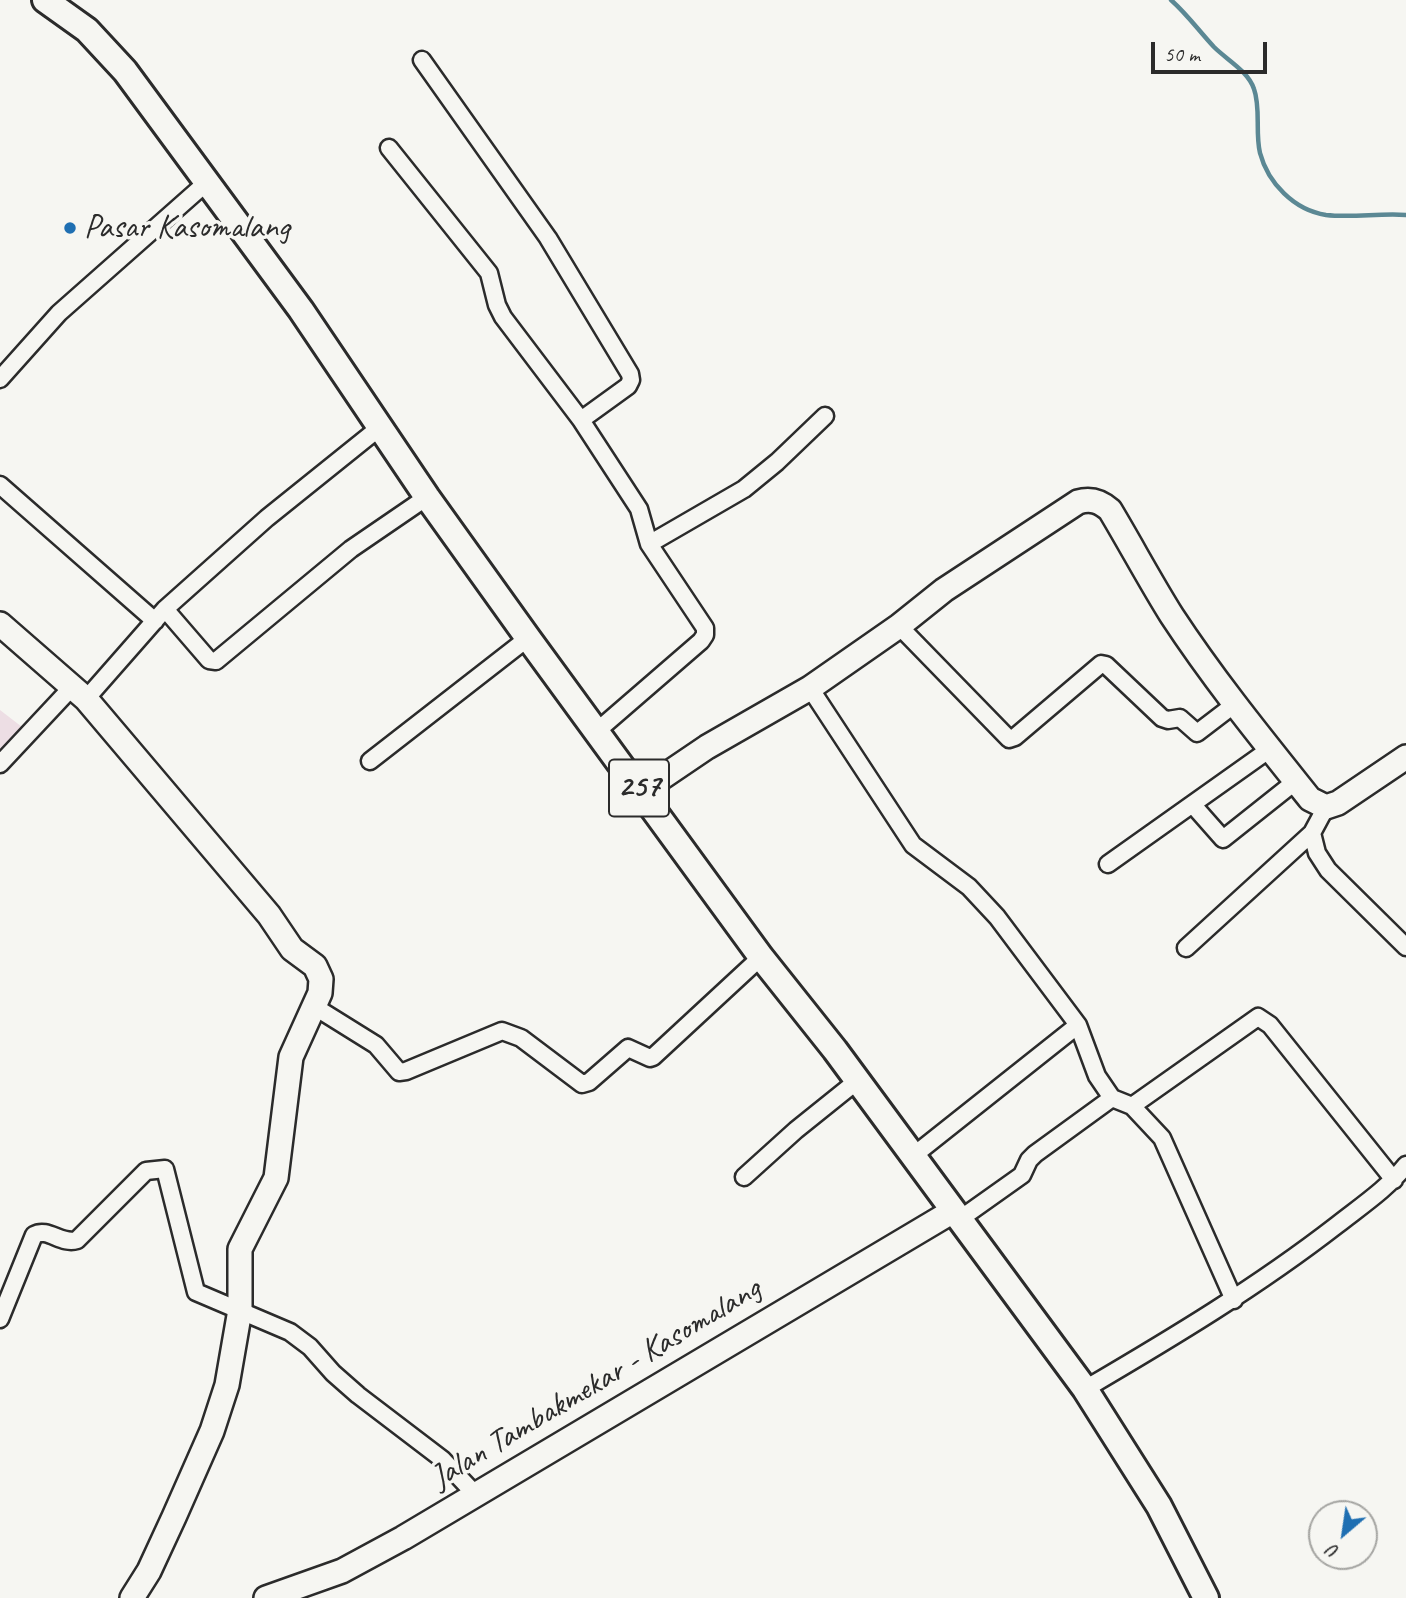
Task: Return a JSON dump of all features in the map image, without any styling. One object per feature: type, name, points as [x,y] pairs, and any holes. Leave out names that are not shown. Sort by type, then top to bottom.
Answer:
[{"type":"main road","name":"257","points":[[45,0],[87,30],[125,71],[301,310],[379,428],[528,638],[761,957],[857,1081],[1085,1389],[1158,1506],[1206,1598]]},
{"type":"street","points":[[422,60],[548,238],[630,374],[628,386],[581,420]]},
{"type":"street","points":[[389,148],[489,274],[502,317],[581,420],[639,509],[649,544],[705,628],[705,635],[597,731]]},
{"type":"street","points":[[0,379],[59,313],[206,183]]},
{"type":"street","points":[[649,544],[744,489],[777,463],[825,415]]},
{"type":"street","points":[[0,764],[267,519],[379,428]]},
{"type":"street","points":[[0,485],[160,615],[207,657],[216,661],[351,549],[427,497]]},
{"type":"street","points":[[642,791],[707,747],[810,688],[944,590],[1078,502],[1087,499],[1110,510],[1171,614],[1235,704],[1310,799],[1326,807]]},
{"type":"street","points":[[0,624],[79,693],[268,915],[292,949],[315,966],[321,979],[315,1007],[290,1057],[276,1178],[240,1249],[240,1310],[227,1385],[212,1431],[149,1571],[132,1598]]},
{"type":"street","points":[[898,626],[1009,739],[1015,737],[1101,664],[1107,665],[1162,719],[1180,718],[1197,733],[1235,704]]},
{"type":"street","points":[[370,761],[528,638]]},
{"type":"street","points":[[810,688],[913,845],[969,887],[985,903],[1078,1025],[1097,1076],[1112,1098],[1132,1106],[1153,1127],[1169,1151],[1234,1300]]},
{"type":"street","points":[[1108,864],[1270,749]]},
{"type":"street","points":[[1186,948],[1312,833],[1326,807],[1344,800],[1406,757]]},
{"type":"street","points":[[1193,805],[1223,839],[1296,782]]},
{"type":"street","points":[[1312,833],[1317,853],[1328,870],[1406,947]]},
{"type":"street","points":[[315,1007],[369,1040],[399,1072],[502,1031],[521,1038],[582,1084],[589,1082],[628,1048],[649,1058],[653,1057],[761,957]]},
{"type":"street","points":[[1132,1106],[1258,1017],[1270,1025],[1394,1180]]},
{"type":"street","points":[[913,1157],[1078,1025]]},
{"type":"street","points":[[744,1177],[796,1130],[857,1081]]},
{"type":"street","points":[[957,1215],[1022,1175],[1035,1154],[1112,1098]]},
{"type":"street","points":[[1085,1389],[1234,1300],[1394,1180],[1406,1165]]},
{"type":"street","points":[[0,1319],[34,1235],[44,1232],[65,1241],[77,1240],[146,1171],[165,1169],[196,1292],[290,1332],[310,1347],[333,1373],[442,1459],[475,1494]]},
{"type":"street","name":"Jalan Tambakmekar - Kasomalang","points":[[265,1598],[342,1571],[403,1538],[957,1215]]},
{"type":"shaded area","points":[[0,710],[26,730],[0,758]]},
{"type":"waterway","points":[[1171,0],[1251,83],[1257,104],[1260,153],[1269,175],[1284,193],[1303,207],[1326,215],[1406,215]]},
{"type":"place","name":"Pasar Kasomalang","points":[[70,228]]}]
